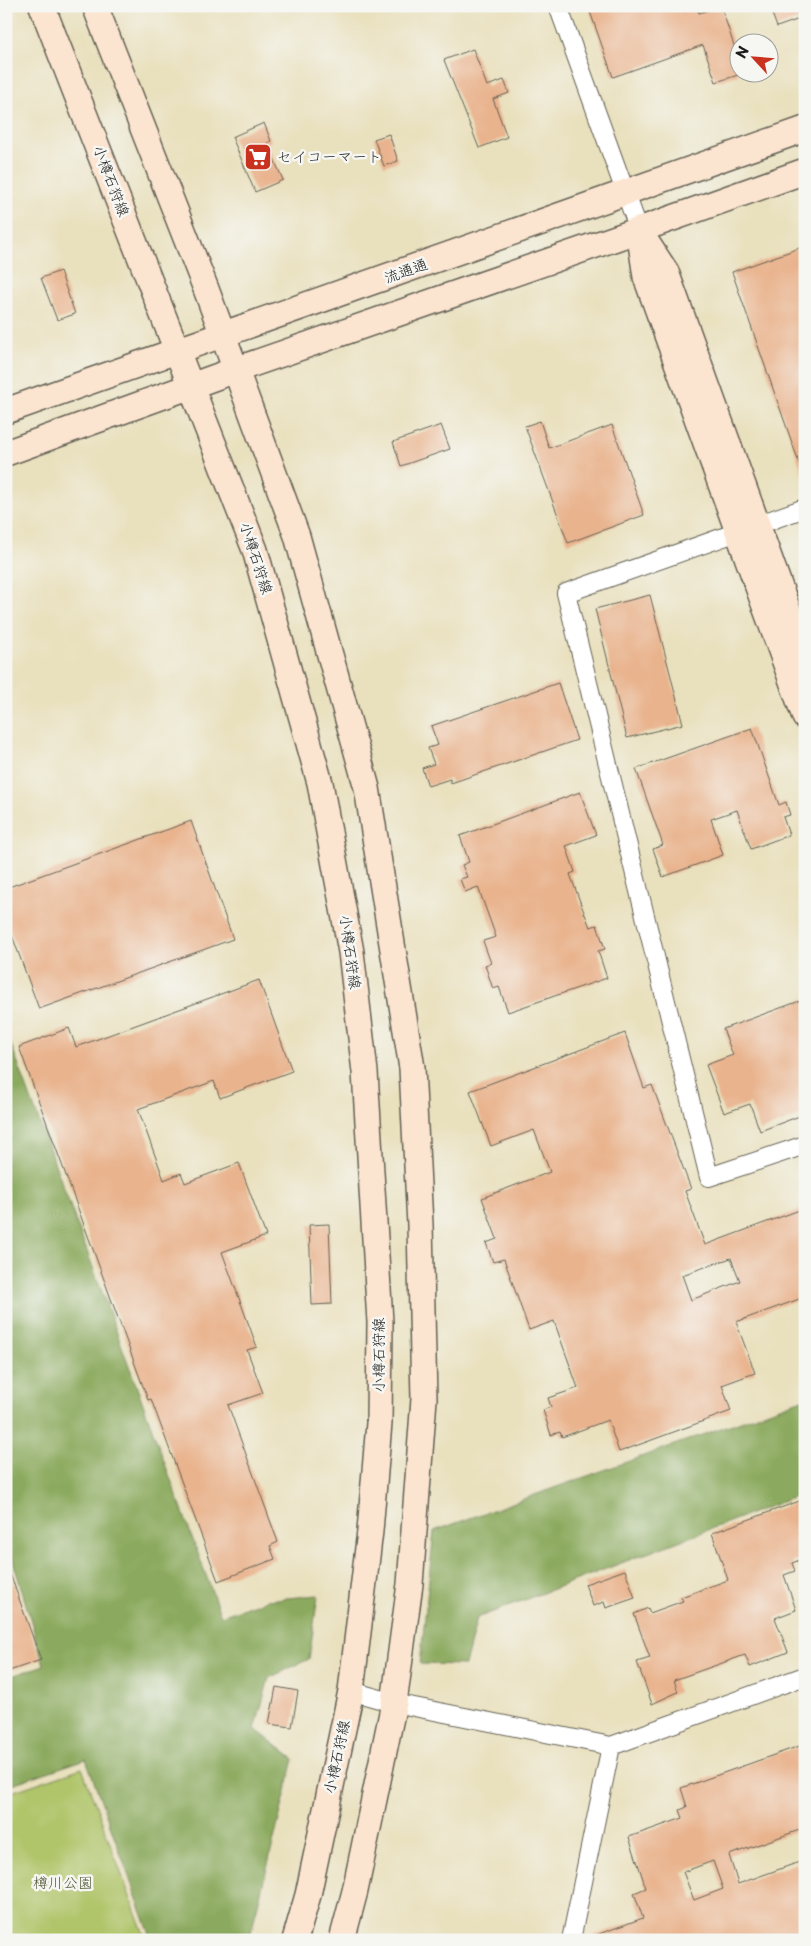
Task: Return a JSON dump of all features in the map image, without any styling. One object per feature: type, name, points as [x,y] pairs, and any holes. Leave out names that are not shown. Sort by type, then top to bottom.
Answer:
[{"type":"main road","name":"小樽石狩線","points":[[42,6],[258,559],[320,783],[351,952],[365,1072],[380,1322],[379,1423],[370,1531],[351,1691],[308,1895],[295,1940]]},
{"type":"main road","points":[[95,6],[298,536],[367,788],[412,1068],[420,1225],[424,1399],[410,1584],[394,1703],[355,1891],[342,1940]]},
{"type":"main road","name":"流通通","points":[[6,412],[805,129]]},
{"type":"main road","points":[[6,453],[235,370],[805,171]]},
{"type":"main road","points":[[639,230],[646,277],[748,528],[799,662],[805,717]]},
{"type":"street","points":[[558,6],[624,193],[639,230]]},
{"type":"street","points":[[805,508],[566,592],[709,1177],[805,1144]]},
{"type":"street","points":[[351,1691],[394,1703],[611,1746],[805,1676]]},
{"type":"street","points":[[571,1940],[611,1746]]},
{"type":"green space","points":[[6,1031],[221,1616],[267,1600],[318,1595],[309,1659],[269,1678],[255,1729],[294,1759],[249,1940],[152,1940],[86,1759],[6,1786],[6,1678],[44,1665],[6,1537]]},
{"type":"green space","points":[[805,1398],[805,1493],[477,1618],[465,1665],[420,1664],[434,1531]]},
{"type":"green space","name":"樽川公園","points":[[82,1768],[146,1940],[6,1940],[6,1794]]},
{"type":"building","points":[[588,6],[697,6],[699,13],[721,6],[730,32],[728,78],[716,82],[703,45],[613,77]]},
{"type":"building","points":[[769,6],[805,6],[805,17],[777,27]]},
{"type":"building","points":[[473,49],[487,86],[504,80],[509,93],[493,99],[507,137],[479,148],[444,60]]},
{"type":"building","points":[[264,123],[271,141],[267,143],[283,180],[255,192],[232,137]]},
{"type":"building","points":[[389,134],[398,161],[384,166],[374,139]]},
{"type":"building","points":[[802,247],[805,255],[805,474],[803,474],[732,272]]},
{"type":"building","points":[[60,271],[75,314],[57,320],[41,278]]},
{"type":"building","points":[[540,421],[549,448],[612,425],[644,515],[568,543],[525,426]]},
{"type":"building","points":[[441,425],[450,449],[401,466],[393,442]]},
{"type":"building","points":[[650,595],[683,724],[627,738],[595,609]]},
{"type":"building","points":[[558,683],[577,740],[451,783],[450,779],[428,786],[422,768],[434,764],[428,748],[438,745],[431,726]]},
{"type":"building","points":[[752,728],[779,805],[786,802],[790,815],[783,817],[789,835],[751,849],[737,810],[711,819],[723,855],[663,877],[653,849],[663,845],[636,769]]},
{"type":"building","points":[[580,792],[596,835],[566,846],[575,872],[570,874],[590,927],[597,925],[605,949],[598,951],[607,978],[508,1012],[499,987],[493,989],[485,965],[491,963],[483,941],[496,937],[478,887],[465,892],[460,879],[467,877],[462,865],[469,862],[460,836]]},
{"type":"building","points":[[191,821],[233,939],[39,1009],[6,919],[6,888]]},
{"type":"building","points":[[259,980],[292,1071],[220,1098],[214,1081],[138,1109],[164,1180],[181,1173],[185,1183],[239,1163],[266,1236],[222,1252],[257,1347],[247,1350],[263,1393],[228,1405],[278,1542],[270,1546],[275,1559],[218,1581],[151,1399],[148,1400],[19,1047],[69,1028],[76,1047]]},
{"type":"building","points":[[805,999],[805,1114],[760,1131],[750,1104],[724,1113],[706,1065],[733,1055],[723,1029]]},
{"type":"building","points":[[625,1033],[644,1088],[652,1085],[691,1189],[685,1191],[705,1245],[805,1208],[805,1297],[736,1322],[755,1373],[722,1385],[731,1411],[619,1452],[608,1420],[562,1437],[560,1432],[551,1435],[543,1410],[551,1407],[548,1398],[578,1388],[554,1321],[529,1330],[504,1259],[493,1262],[486,1243],[497,1239],[482,1198],[550,1172],[534,1130],[491,1146],[470,1091]],"holes":[[[731,1258],[740,1281],[691,1300],[682,1275]]]},
{"type":"building","points":[[329,1224],[332,1304],[312,1305],[309,1225]]},
{"type":"building","points":[[805,1499],[805,1558],[792,1563],[795,1571],[784,1575],[796,1610],[775,1618],[788,1652],[750,1667],[745,1655],[674,1680],[678,1692],[652,1704],[637,1662],[650,1658],[634,1614],[648,1608],[650,1613],[683,1601],[681,1597],[728,1580],[712,1533]]},
{"type":"building","points":[[6,1568],[8,1568],[41,1660],[6,1672]]},
{"type":"building","points":[[625,1570],[635,1598],[606,1608],[604,1602],[593,1606],[585,1584]]},
{"type":"building","points":[[276,1687],[298,1691],[292,1727],[269,1724]]},
{"type":"building","points":[[805,1744],[805,1828],[729,1855],[738,1884],[805,1860],[805,1940],[588,1940],[588,1938],[643,1918],[634,1893],[646,1888],[629,1837],[683,1818],[680,1810],[687,1807],[681,1788]],"holes":[[[713,1861],[723,1889],[694,1900],[683,1872]]]},
{"type":"place","name":"セイコーマート","points":[[258,157]]}]
